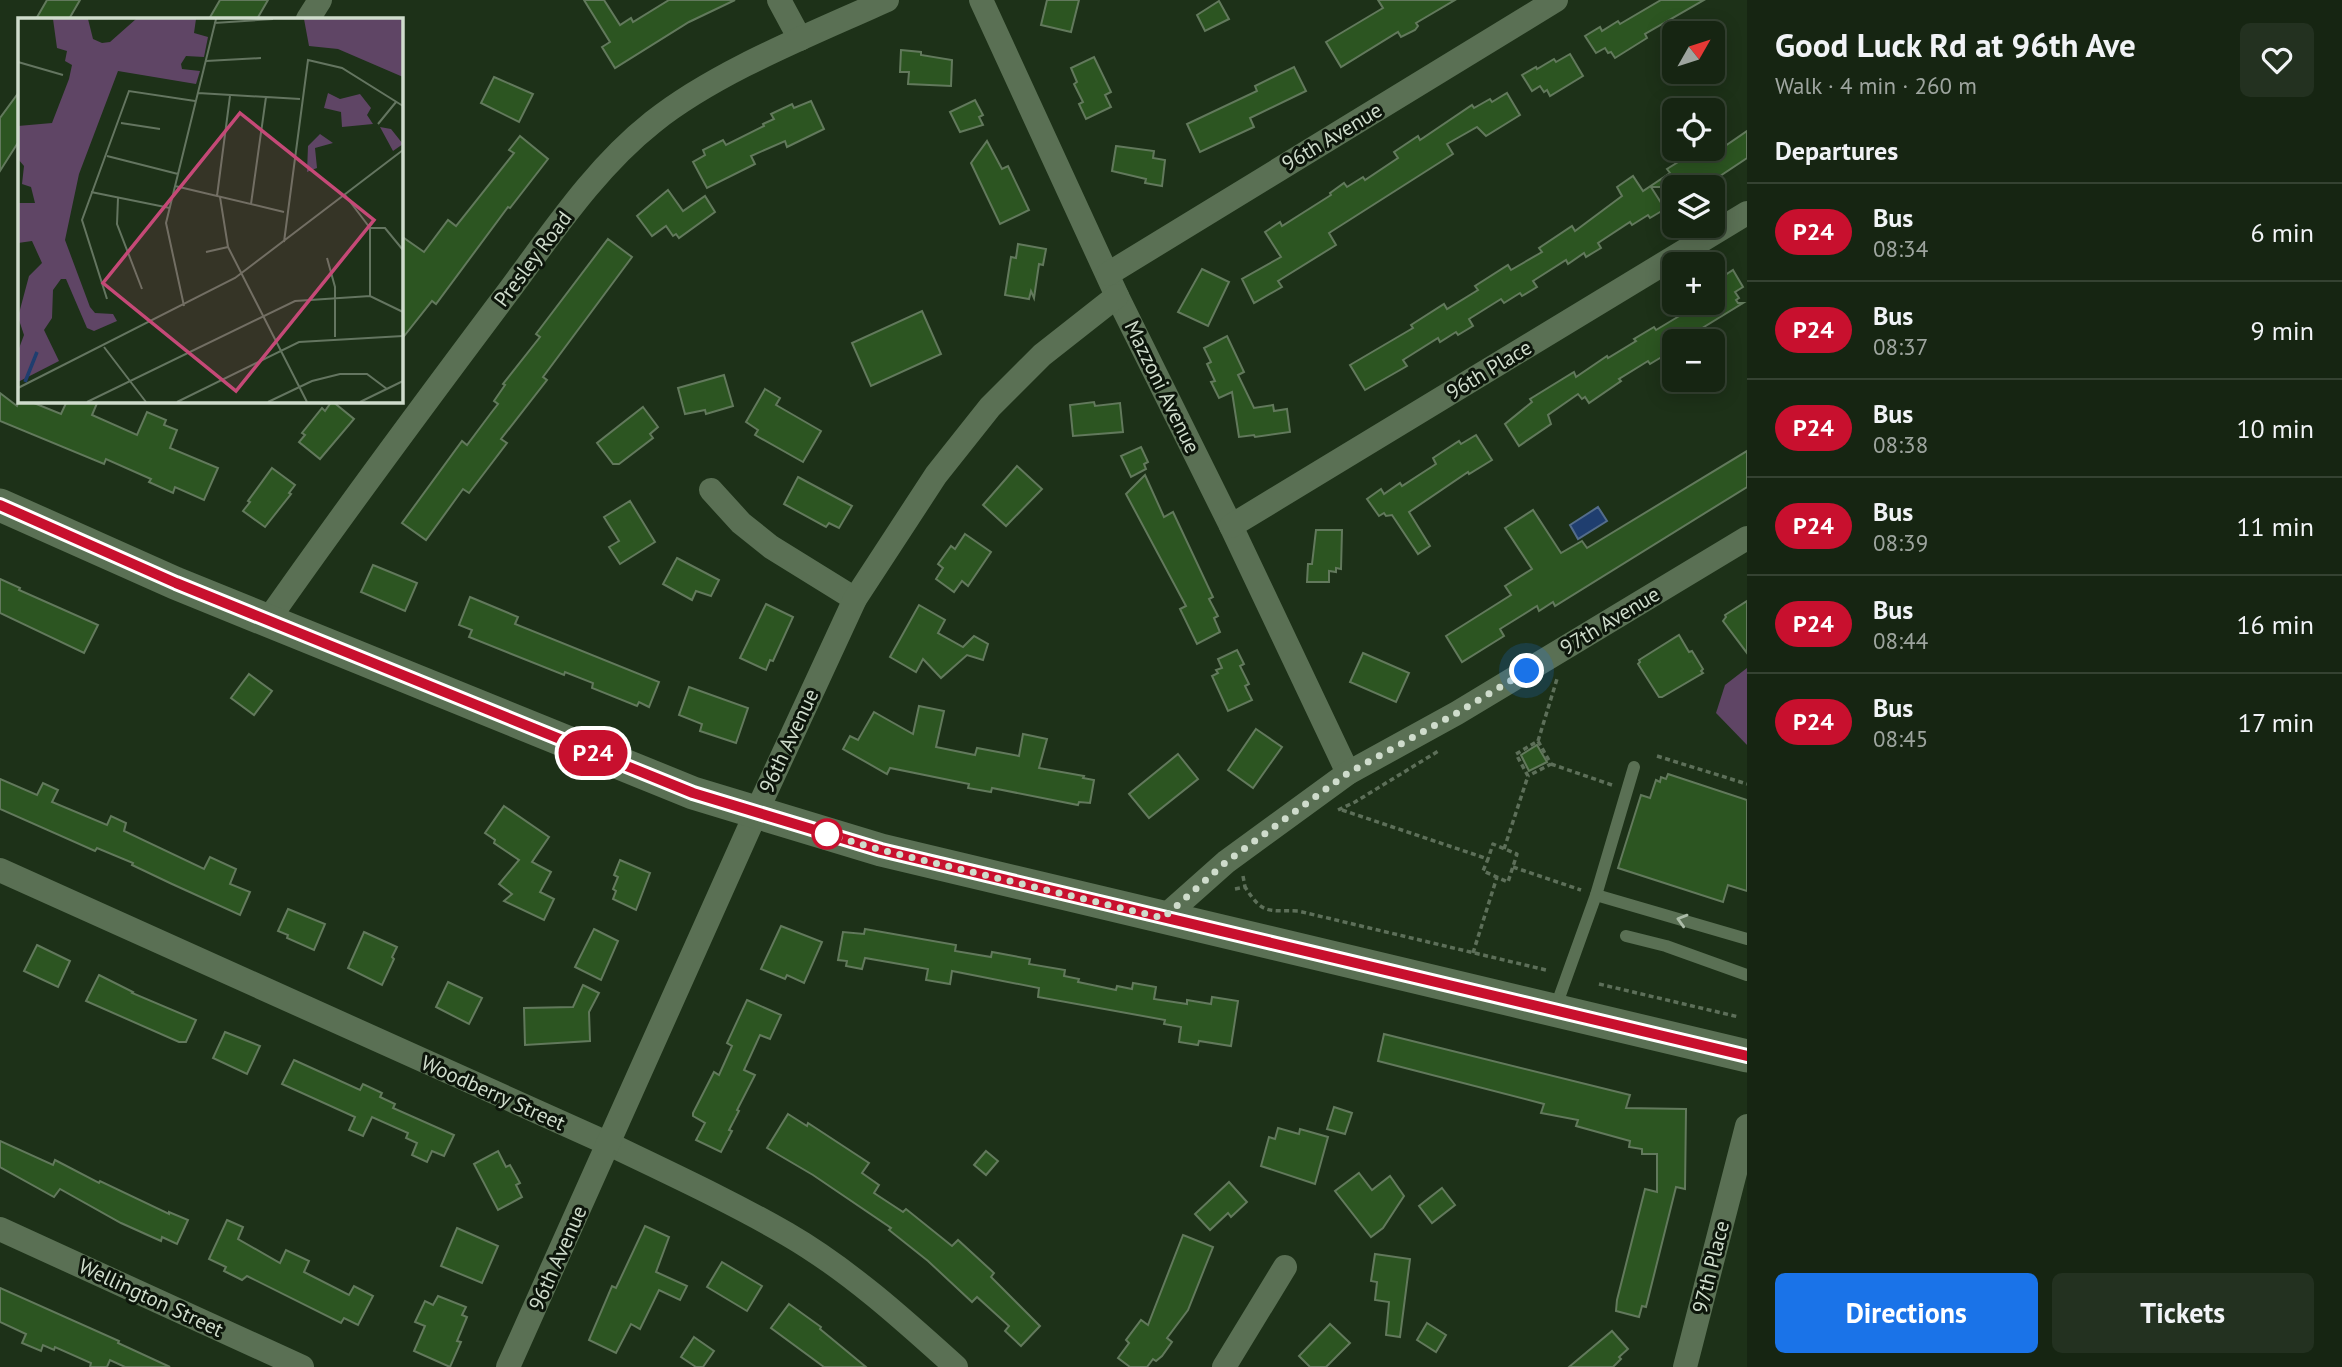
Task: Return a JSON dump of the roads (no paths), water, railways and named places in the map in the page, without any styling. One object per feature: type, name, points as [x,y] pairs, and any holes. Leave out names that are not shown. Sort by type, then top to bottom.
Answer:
[{"type":"main road","points":[[0,505],[176,583],[693,793],[756,813],[881,850],[1747,1056]]},
{"type":"street","points":[[309,18],[320,0]]},
{"type":"street","points":[[779,0],[800,39]]},
{"type":"street","name":"Presley Road","points":[[268,620],[355,496],[530,262],[587,188],[626,145],[654,121],[690,97],[800,39],[887,0]]},
{"type":"street","name":"Mazzoni Avenue","points":[[981,0],[1112,285],[1231,526],[1348,773]]},
{"type":"street","name":"96th Avenue","points":[[508,1367],[756,813],[855,599],[936,475],[990,407],[1112,285],[1556,0]]},
{"type":"street","name":"96th Place","points":[[1231,526],[1747,213]]},
{"type":"street","points":[[710,490],[741,523],[771,547],[855,599]]},
{"type":"street","name":"97th Avenue","points":[[1163,918],[1226,862],[1348,773],[1457,713],[1747,538]]},
{"type":"street","name":"Woodberry Street","points":[[0,870],[609,1144],[707,1192],[789,1235],[854,1280],[956,1367]]},
{"type":"street","name":"97th Place","points":[[1685,1367],[1747,1126]]},
{"type":"street","name":"Wellington Street","points":[[0,1229],[302,1367]]},
{"type":"street","points":[[1224,1367],[1285,1268]]},
{"type":"lane","points":[[1555,1009],[1596,895],[1634,767]]},
{"type":"lane","points":[[1596,895],[1747,939]]},
{"type":"lane","points":[[1626,936],[1667,946],[1747,975]]},
{"type":"water","points":[[1598,507],[1607,521],[1578,539],[1570,525]]}]
